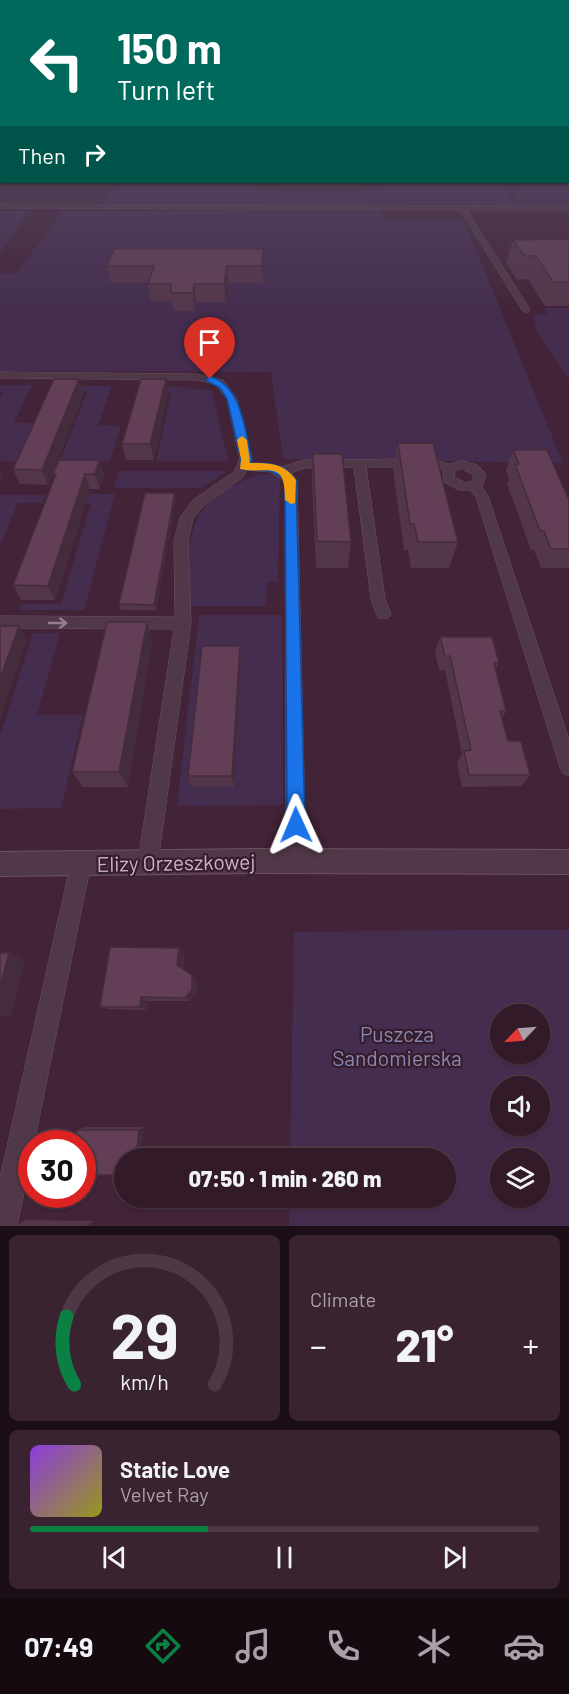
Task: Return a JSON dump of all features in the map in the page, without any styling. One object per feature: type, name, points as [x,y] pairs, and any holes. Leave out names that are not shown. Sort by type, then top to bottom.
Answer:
[{"type":"street","points":[[0,207],[569,208]]},
{"type":"street","points":[[462,207],[526,310]]},
{"type":"street","points":[[0,375],[210,379],[224,386],[232,399],[246,459],[239,474],[198,504],[186,518],[182,541],[183,623],[148,861]]},
{"type":"street","points":[[359,463],[378,600],[383,614]]},
{"type":"street","points":[[283,471],[303,464],[427,463],[449,468],[463,465],[477,471],[481,478],[474,486],[463,487],[452,482],[446,475],[449,468]]},
{"type":"street","points":[[244,466],[271,467],[283,471],[291,480],[296,861]]},
{"type":"street","points":[[474,486],[482,496],[505,563],[521,623],[569,767]]},
{"type":"street","points":[[0,622],[183,623]]},
{"type":"street","name":"Elizy Orzeszkowej","points":[[0,864],[148,861],[569,862]]},
{"type":"street","points":[[3,1226],[81,863]]},
{"type":"green space","points":[[191,203],[514,203],[515,204]]},
{"type":"green space","points":[[522,203],[569,203],[569,204]]},
{"type":"green space","points":[[0,211],[28,211],[0,255]]},
{"type":"green space","points":[[62,211],[381,211],[384,220],[464,220],[563,463],[283,459],[271,372],[0,371],[0,273],[17,273]]},
{"type":"green space","points":[[544,308],[569,308],[569,380],[537,332],[533,315],[548,314]]},
{"type":"green space","points":[[0,385],[32,385],[14,423],[37,423],[20,461],[0,461],[0,398],[3,392],[0,392]]},
{"type":"green space","points":[[62,386],[112,386],[98,425],[121,426],[110,461],[60,460],[87,392],[59,392]]},
{"type":"green space","points":[[142,386],[186,387],[212,391],[228,461],[156,461],[171,392],[140,392]]},
{"type":"green space","points":[[119,471],[227,471],[201,488],[114,488]]},
{"type":"green space","points":[[280,473],[278,582],[267,582],[266,606],[189,606],[190,540],[202,512],[213,499],[235,484],[259,475]]},
{"type":"green space","points":[[57,494],[115,494],[84,610],[19,610],[21,604],[61,604],[91,503],[55,502]]},
{"type":"green space","points":[[0,495],[46,495],[43,503],[18,503],[0,546]]},
{"type":"green space","points":[[199,615],[282,615],[283,805],[177,806]]},
{"type":"green space","points":[[33,633],[60,633],[37,715],[83,715],[61,808],[0,809],[0,735]]},
{"type":"green space","name":"Puszcza Sandomierska","points":[[569,930],[569,1226],[289,1226],[290,1208],[456,1208],[456,1148],[290,1148],[294,932]]},
{"type":"building","points":[[569,239],[569,282],[553,282],[536,256],[524,256],[513,240]]},
{"type":"building","points":[[114,249],[263,249],[262,266],[227,266],[224,284],[194,284],[193,293],[171,293],[171,284],[148,284],[154,266],[107,266]]},
{"type":"building","points":[[54,379],[79,379],[42,470],[13,469]]},
{"type":"building","points":[[141,379],[166,379],[150,444],[122,444]]},
{"type":"building","points":[[398,443],[433,443],[458,542],[418,542],[414,524],[410,524]]},
{"type":"building","points":[[513,450],[547,450],[569,500],[569,549],[551,549],[544,531],[540,531],[515,464],[519,464]]},
{"type":"building","points":[[313,454],[342,454],[351,542],[317,541]]},
{"type":"building","points":[[59,460],[99,460],[95,474],[85,474],[48,586],[13,585],[56,474],[53,474]]},
{"type":"building","points":[[145,493],[175,493],[154,605],[119,604]]},
{"type":"building","points":[[107,622],[147,622],[119,772],[72,772]]},
{"type":"building","points":[[0,626],[19,626],[0,679]]},
{"type":"building","points":[[440,637],[492,637],[499,663],[494,663],[506,711],[500,711],[508,741],[521,741],[530,775],[469,775],[464,751],[471,750],[450,656],[445,656]]},
{"type":"building","points":[[202,646],[240,646],[232,776],[188,776]]},
{"type":"building","points":[[110,947],[179,948],[177,965],[192,975],[192,990],[185,998],[141,997],[140,1007],[100,1007]]},
{"type":"building","points":[[0,953],[9,953],[0,987]]},
{"type":"building","points":[[96,1130],[139,1130],[137,1148],[114,1148],[114,1175],[96,1175]]},
{"type":"slow traffic","points":[[242,440],[246,459],[244,466],[271,467],[283,471],[291,480],[291,500]]},
{"type":"route","points":[[210,379],[224,386],[232,399],[246,459],[244,466],[271,467],[283,471],[291,480],[296,825]]}]
